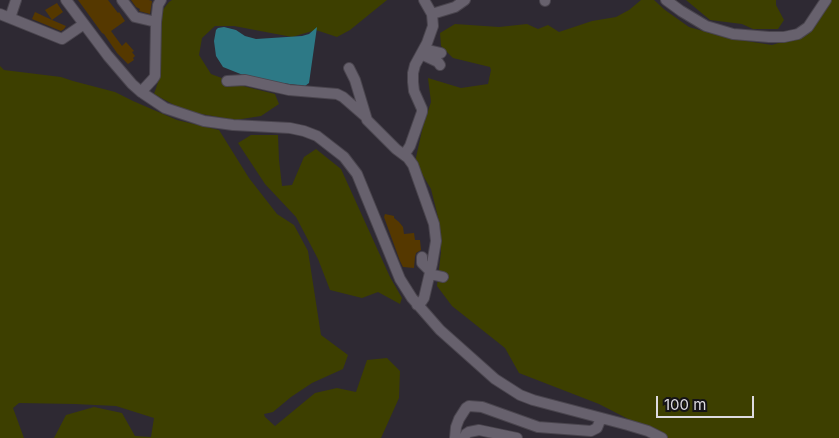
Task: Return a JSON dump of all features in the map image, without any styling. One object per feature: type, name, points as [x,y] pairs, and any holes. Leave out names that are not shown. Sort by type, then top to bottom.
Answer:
[{"type":"street","points":[[16,0],[5,16],[62,39],[84,24]]},
{"type":"street","points":[[66,0],[108,56],[132,84],[140,92],[165,108],[204,121],[233,125],[290,128],[317,136],[344,157],[357,174],[400,279],[440,330],[481,368],[506,387],[532,400],[601,418],[662,438]]},
{"type":"street","points":[[122,0],[135,17],[156,22]]},
{"type":"street","points":[[140,92],[155,76],[156,22],[158,5],[161,0]]},
{"type":"street","points":[[404,155],[410,146],[422,112],[414,91],[413,73],[433,26],[432,14],[424,0]]},
{"type":"street","points":[[432,14],[456,7],[465,0]]},
{"type":"street","points":[[666,0],[680,11],[706,26],[733,34],[769,38],[784,38],[798,34],[808,27],[826,0]]},
{"type":"street","points":[[423,51],[441,53]]},
{"type":"street","points":[[423,51],[440,65]]},
{"type":"street","points":[[349,68],[355,80],[366,118]]},
{"type":"street","points":[[227,81],[245,80],[289,90],[337,94],[343,97],[366,118],[371,126],[408,158],[413,165],[434,224],[436,241],[430,272],[420,303]]},
{"type":"street","points":[[422,257],[422,263],[430,272],[443,277]]},
{"type":"street","points":[[420,303],[479,357]]},
{"type":"street","points":[[455,438],[459,419],[469,406],[482,407],[538,427],[591,431],[597,428],[601,418]]},
{"type":"street","points":[[464,438],[469,432],[479,430],[517,438]]},
{"type":"shaded area","points":[[172,0],[387,0],[350,30],[337,37],[316,30],[292,37],[234,26],[215,26],[202,38],[199,55],[211,74],[243,86],[275,94],[279,104],[261,116],[235,120],[185,111],[154,94],[161,67],[161,12]]},
{"type":"shaded area","points":[[641,0],[654,0],[689,27],[727,38],[772,45],[802,36],[830,0],[839,0],[839,438],[665,438],[599,404],[519,373],[505,348],[452,306],[437,286],[441,252],[439,221],[431,189],[415,162],[423,126],[431,102],[428,78],[461,88],[488,84],[491,70],[490,67],[453,58],[441,46],[440,33],[455,24],[499,27],[527,24],[538,29],[548,25],[559,32],[592,21],[616,17],[629,10]]},
{"type":"shaded area","points":[[686,0],[776,0],[776,5],[784,20],[778,29],[753,29],[742,24],[710,20]]},
{"type":"shaded area","points":[[0,66],[4,70],[61,77],[115,92],[177,120],[219,130],[249,178],[277,214],[294,225],[308,251],[321,335],[348,355],[343,369],[312,383],[273,412],[264,414],[265,417],[275,426],[315,393],[337,388],[356,392],[367,360],[387,358],[400,371],[399,398],[381,438],[54,438],[66,415],[94,407],[122,413],[135,436],[151,437],[154,418],[116,406],[19,403],[13,408],[24,438],[0,438]]},
{"type":"shaded area","points":[[251,135],[278,135],[282,186],[292,185],[304,157],[316,149],[341,169],[390,277],[402,298],[400,304],[378,292],[362,298],[330,290],[318,259],[296,217],[265,184],[238,143]]},
{"type":"water","points":[[224,27],[256,39],[302,36],[309,34],[317,27],[309,83],[305,86],[274,82],[243,75],[223,67],[216,56],[214,41],[216,30]]},
{"type":"building","points":[[78,0],[108,0],[125,21],[111,31],[122,46],[126,42],[134,51],[132,52],[135,56],[134,60],[128,64],[117,53]]},
{"type":"building","points":[[131,0],[152,1],[150,14],[139,11],[140,9]]},
{"type":"building","points":[[57,3],[63,12],[52,20],[45,10]]},
{"type":"building","points":[[35,12],[66,26],[61,31],[32,19]]},
{"type":"building","points":[[385,214],[394,216],[403,227],[404,234],[414,233],[415,240],[420,240],[421,250],[416,253],[414,268],[403,267],[384,217]]}]
